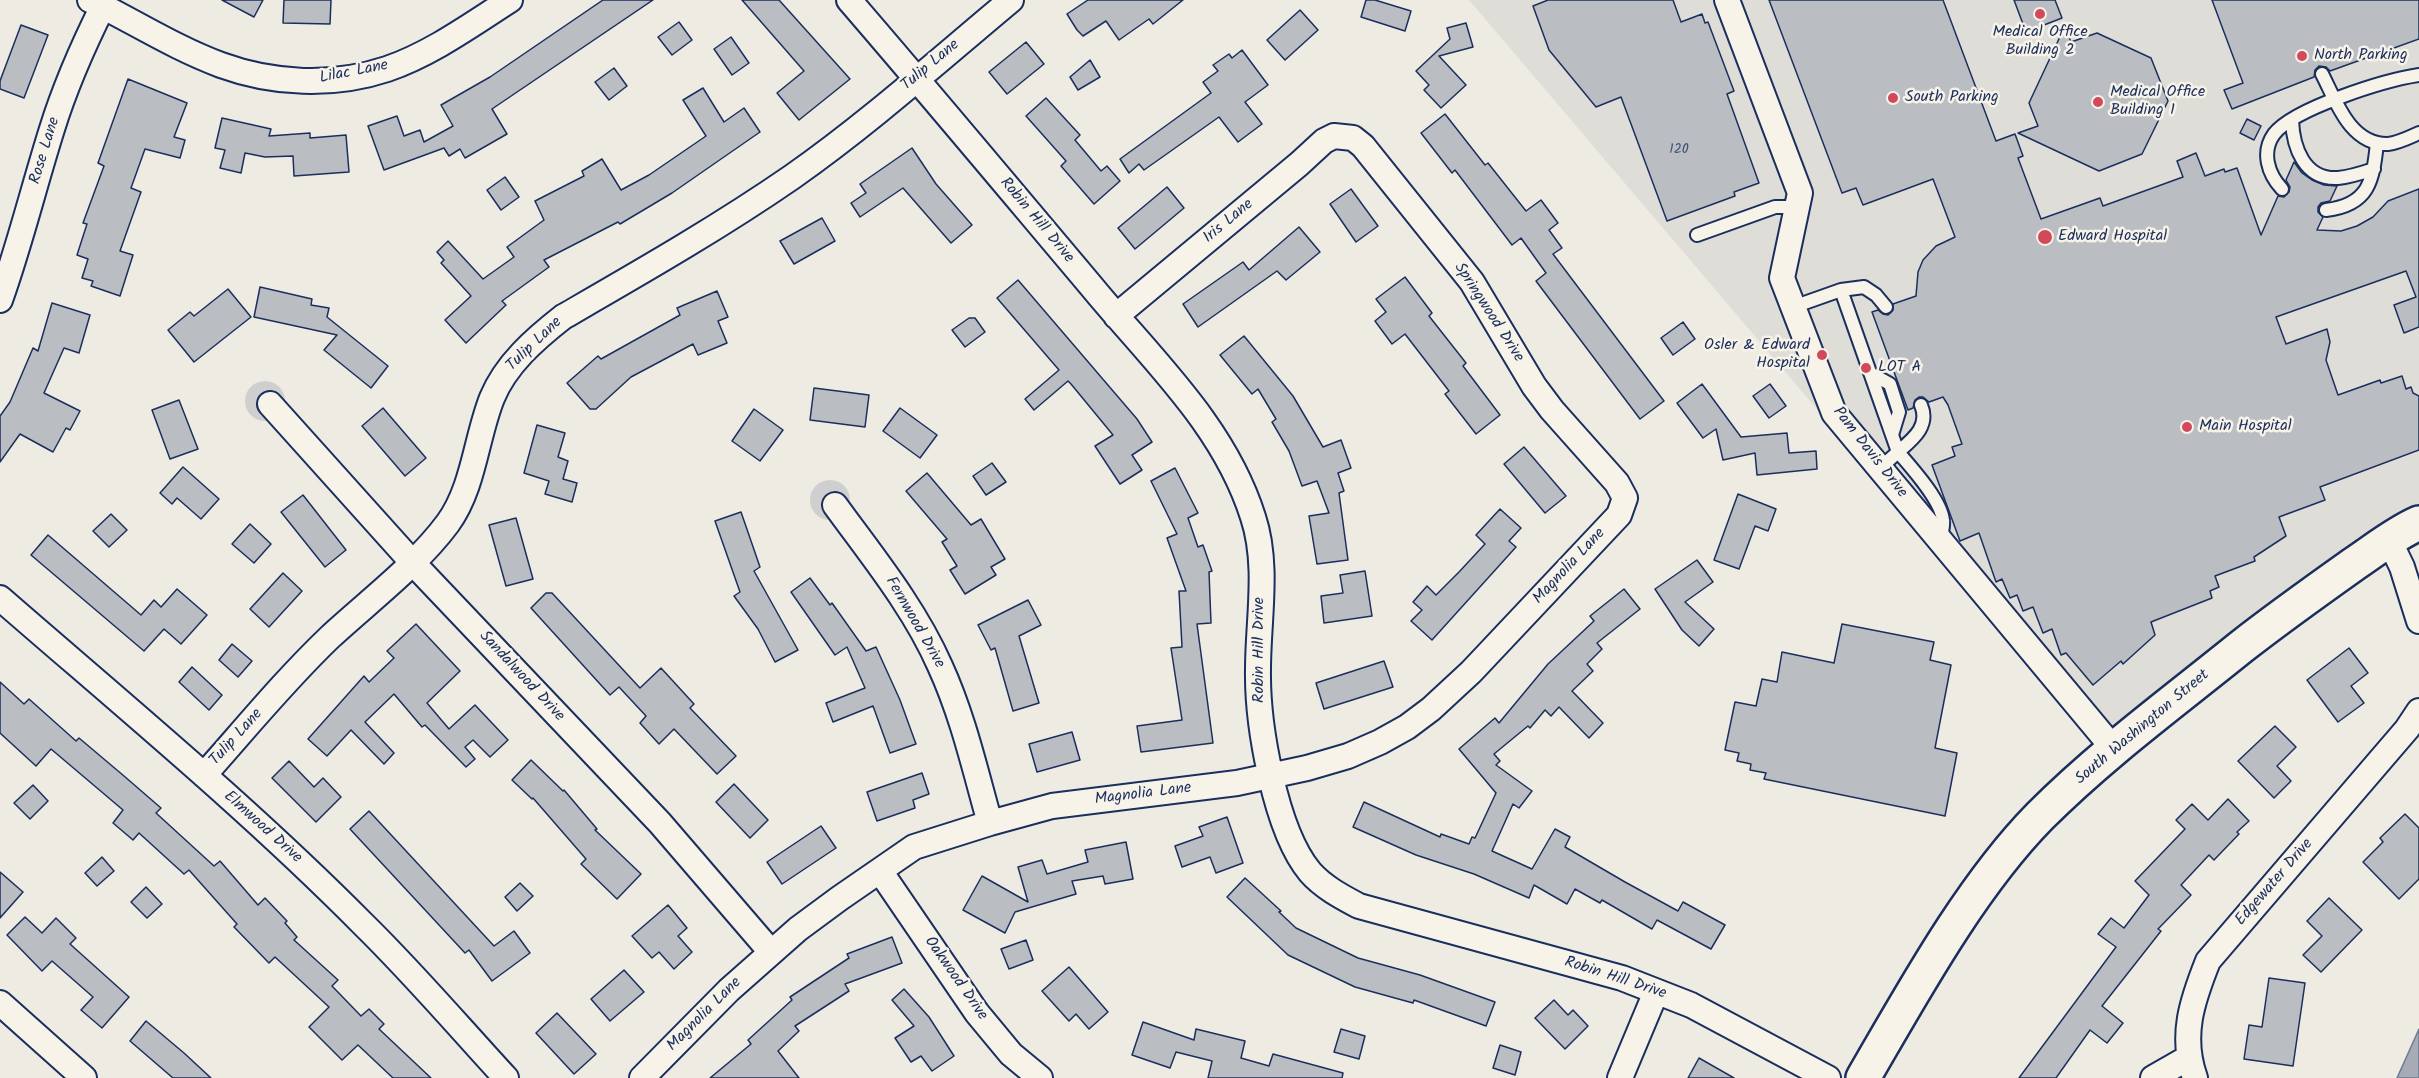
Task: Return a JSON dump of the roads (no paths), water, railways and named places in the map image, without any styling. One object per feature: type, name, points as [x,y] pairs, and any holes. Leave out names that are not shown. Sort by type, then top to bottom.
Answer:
[{"type":"main road","name":"South Washington Street","points":[[1863,1078],[1950,935],[1997,866],[2040,817],[2114,748],[2294,605],[2389,540],[2419,523]]},
{"type":"street","name":"Lilac Lane","points":[[96,3],[220,64],[267,78],[306,82],[332,81],[385,70],[417,56],[477,9],[510,0]]},
{"type":"street","name":"Robin Hill Drive","points":[[849,0],[1197,409],[1225,451],[1249,504],[1260,544],[1258,682],[1263,736],[1282,820],[1292,844],[1311,873],[1342,897],[1359,906],[1622,978],[1691,1005],[1828,1078]]},
{"type":"street","name":"Tulip Lane","points":[[204,775],[328,639],[435,540],[450,520],[470,473],[492,398],[503,377],[542,333],[563,317],[704,234],[784,182],[864,123],[1011,0]]},
{"type":"street","name":"Pam Davis Drive","points":[[1727,0],[1800,193],[1782,278],[1834,413],[2114,748]]},
{"type":"street","name":"Rose Lane","points":[[0,300],[53,127],[96,3]]},
{"type":"street","name":"Iris Lane","points":[[1116,316],[1324,141],[1334,136],[1344,135]]},
{"type":"street","name":"Springwood Drive","points":[[1344,135],[1353,138],[1374,157],[1472,282],[1534,386],[1552,410],[1617,483],[1625,498]]},
{"type":"street","name":"Sandalwood Drive","points":[[270,404],[412,562],[660,823],[771,952]]},
{"type":"street","name":"Magnolia Lane","points":[[642,1078],[729,990],[771,952],[840,898],[915,848],[990,823],[1052,806],[1237,783],[1307,768],[1348,756],[1380,742],[1431,709],[1471,672],[1619,515],[1625,498]]},
{"type":"street","name":"Fernwood Drive","points":[[835,505],[888,577],[940,665],[958,711],[990,823]]},
{"type":"street","points":[[2389,540],[2403,567],[2419,621]]},
{"type":"street","name":"Elmwood Drive","points":[[0,598],[204,775],[303,866],[366,926],[506,1078]]},
{"type":"street","name":"Edgewater Drive","points":[[2192,1068],[2187,1042],[2192,1006],[2208,961],[2407,729],[2419,711]]},
{"type":"street","name":"Oakwood Drive","points":[[879,871],[977,1013],[1011,1053],[1040,1078]]},
{"type":"street","points":[[1620,1078],[1656,992]]},
{"type":"street","points":[[0,1002],[84,1078]]},
{"type":"street","points":[[2153,1078],[2192,1068]]},
{"type":"lane","points":[[2322,74],[2342,116],[2353,129],[2377,143],[2391,144],[2419,133]]},
{"type":"lane","points":[[2282,189],[2273,179],[2268,163],[2268,147],[2274,135],[2284,124],[2334,100],[2390,80],[2419,75]]},
{"type":"lane","points":[[2292,120],[2295,146],[2312,172],[2324,177],[2336,178],[2374,169]]},
{"type":"lane","points":[[2326,210],[2352,204],[2363,195],[2374,169],[2377,143]]},
{"type":"lane","points":[[1697,235],[1775,207],[1797,207]]},
{"type":"lane","points":[[1793,307],[1841,290],[1864,287],[1876,295],[1886,307]]},
{"type":"lane","points":[[1841,290],[1898,452],[1923,482],[1944,519],[1940,541]]},
{"type":"lane","points":[[1880,468],[1918,435],[1923,421],[1921,405]]},
{"type":"place","name":"Medical Office Building 2","points":[[2040,14]]},
{"type":"place","name":"North Parking","points":[[2302,56]]},
{"type":"place","name":"South Parking","points":[[1893,98]]},
{"type":"place","name":"Medical Office Building 1","points":[[2098,102]]},
{"type":"place","name":"Edward Hospital","points":[[2045,237]]},
{"type":"place","name":"Osler & Edward Hospital","points":[[1822,355]]},
{"type":"place","name":"LOT A","points":[[1866,368]]},
{"type":"place","name":"Main Hospital","points":[[2187,427]]}]
